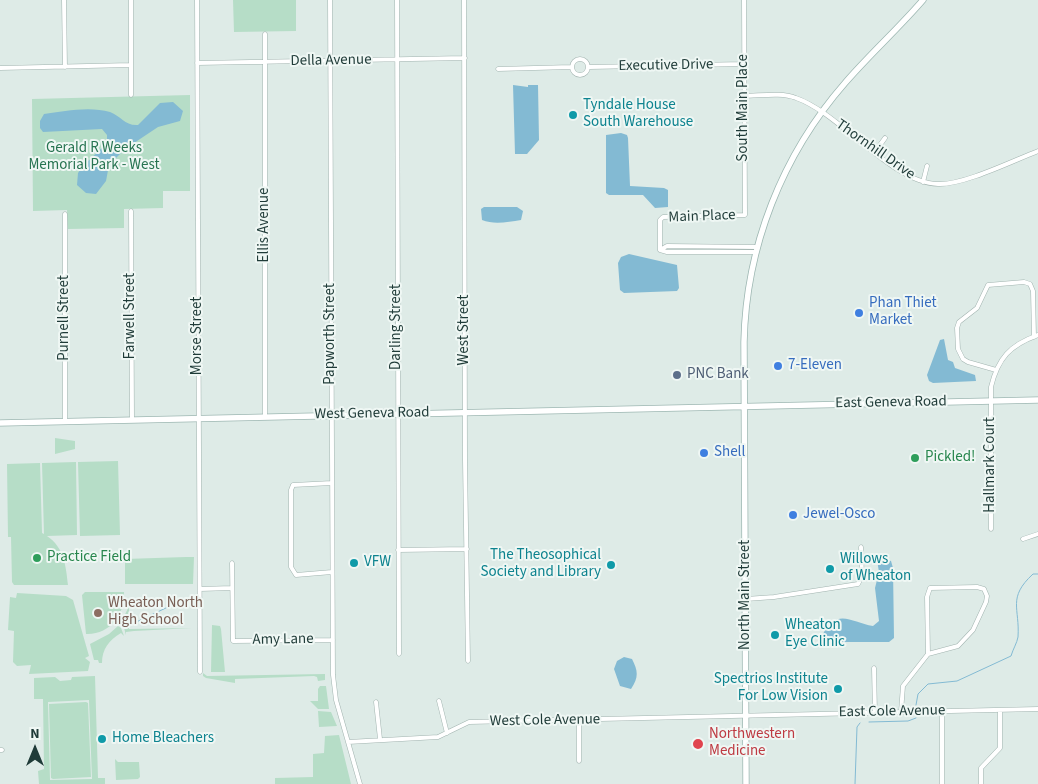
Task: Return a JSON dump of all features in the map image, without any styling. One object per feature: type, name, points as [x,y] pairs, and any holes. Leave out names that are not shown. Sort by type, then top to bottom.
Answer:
[{"type":"main road","name":"North Main Street","points":[[746,784],[744,406],[746,305],[757,249],[771,206],[786,170],[822,113],[849,78],[923,0]]},
{"type":"main road","name":"East Geneva Road","points":[[744,406],[1038,400]]},
{"type":"main road","name":"West Geneva Road","points":[[0,423],[744,406]]},
{"type":"street","points":[[64,0],[65,67]]},
{"type":"street","points":[[131,0],[131,95]]},
{"type":"street","name":"Morse Street","points":[[197,0],[200,672]]},
{"type":"street","name":"Papworth Street","points":[[330,0],[332,572],[335,693],[360,784]]},
{"type":"street","name":"Darling Street","points":[[397,0],[399,654]]},
{"type":"street","name":"West Street","points":[[464,0],[468,661]]},
{"type":"street","name":"South Main Place","points":[[744,0],[745,216]]},
{"type":"street","name":"Ellis Avenue","points":[[265,34],[265,417]]},
{"type":"street","name":"Della Avenue","points":[[197,64],[465,58]]},
{"type":"street","name":"Executive Drive","points":[[582,59],[589,67],[587,72],[580,76],[573,72],[572,67],[574,62],[582,59]]},
{"type":"street","name":"Executive Drive","points":[[589,67],[744,64]]},
{"type":"street","points":[[0,68],[131,65]]},
{"type":"street","name":"Executive Drive","points":[[498,69],[572,67]]},
{"type":"street","name":"Thornhill Drive","points":[[743,96],[792,97],[822,113],[906,174],[923,182],[938,184],[956,182],[1038,150]]},
{"type":"street","points":[[875,152],[885,138]]},
{"type":"street","points":[[923,182],[927,166]]},
{"type":"street","name":"Farwell Street","points":[[131,211],[132,420]]},
{"type":"street","name":"Purnell Street","points":[[65,214],[66,422]]},
{"type":"street","name":"Main Place","points":[[745,216],[663,217],[660,220],[660,250],[667,246],[757,249]]},
{"type":"street","points":[[1028,282],[1032,286],[1033,291],[1036,336],[1008,351],[996,370],[964,359],[958,350],[957,334],[960,322],[977,308],[986,288],[992,283],[1028,282]]},
{"type":"street","points":[[1033,291],[1038,291]]},
{"type":"street","name":"Hallmark Court","points":[[991,529],[991,387],[996,370]]},
{"type":"street","points":[[332,483],[293,485],[291,490],[291,558],[292,570],[296,575],[332,572]]},
{"type":"street","points":[[1023,539],[1038,534]]},
{"type":"street","points":[[746,599],[774,597],[858,584],[862,576],[861,548]]},
{"type":"street","points":[[398,550],[467,550]]},
{"type":"street","points":[[200,589],[232,588],[232,563]]},
{"type":"street","points":[[901,712],[903,686],[928,654],[958,646],[973,630],[986,602],[987,596],[984,589],[977,587],[930,588],[927,597],[928,654]]},
{"type":"street","name":"Amy Lane","points":[[232,588],[233,641],[333,640]]},
{"type":"street","points":[[874,668],[875,713]]},
{"type":"street","points":[[439,701],[447,733]]},
{"type":"street","points":[[376,702],[379,712],[380,739]]},
{"type":"street","name":"East Cole Avenue","points":[[746,716],[1038,709]]},
{"type":"street","points":[[981,784],[981,768],[1000,748],[1000,710]]},
{"type":"street","points":[[942,711],[942,784]]},
{"type":"street","name":"West Cole Avenue","points":[[348,742],[433,738],[469,722],[746,716]]},
{"type":"street","points":[[579,720],[579,761]]},
{"type":"green space","points":[[233,0],[296,0],[296,31],[234,32]]},
{"type":"green space","name":"Gerald R Weeks Memorial Park - West","points":[[190,95],[190,191],[163,191],[163,208],[124,209],[124,228],[68,229],[67,210],[33,211],[32,99]]},
{"type":"green space","points":[[55,438],[75,441],[75,449],[55,454]]},
{"type":"green space","points":[[118,461],[120,535],[80,536],[78,462]]},
{"type":"green space","points":[[76,462],[77,535],[47,536],[53,540],[61,551],[68,585],[14,585],[12,582],[11,537],[8,537],[7,464],[40,463],[42,533],[44,534],[42,463]]},
{"type":"green space","points":[[194,557],[193,584],[125,584],[125,559]]},
{"type":"green space","points":[[85,592],[124,592],[124,600],[119,615],[109,627],[102,631],[86,634],[82,595]]},
{"type":"green space","points":[[17,593],[66,596],[73,600],[89,656],[85,658],[90,662],[88,671],[29,674],[31,665],[17,666],[13,662],[14,631],[8,630],[10,597],[16,598]]},
{"type":"green space","points":[[129,606],[129,629],[192,628],[134,631],[126,632],[126,635],[122,621]]},
{"type":"green space","points":[[212,625],[220,626],[221,629],[225,672],[211,672]]},
{"type":"green space","points":[[118,626],[121,628],[124,636],[121,633],[110,642],[103,653],[102,663],[94,660],[90,644],[109,634]]},
{"type":"green space","points":[[203,673],[207,676],[325,674],[325,680],[318,681],[317,677],[314,676],[235,679],[235,683],[206,678],[203,676]]},
{"type":"green space","points":[[95,676],[98,778],[105,778],[105,784],[39,784],[38,771],[44,769],[43,699],[34,699],[34,678],[55,677],[60,681],[71,680],[72,677]],"holes":[[[89,700],[92,779],[50,780],[48,702]]]},
{"type":"green space","points":[[320,686],[326,686],[329,709],[318,709],[310,701],[318,701],[318,689]]},
{"type":"green space","points":[[88,703],[91,777],[53,779],[51,778],[49,704]]},
{"type":"green space","points":[[318,711],[331,712],[337,726],[319,727]]},
{"type":"green space","points":[[339,735],[351,784],[275,784],[275,778],[313,777],[313,754],[324,753],[325,736]]},
{"type":"green space","points":[[115,759],[118,762],[139,762],[140,777],[138,779],[116,780]]},
{"type":"water","points":[[513,85],[528,87],[528,85],[538,85],[539,140],[527,154],[515,154]]},
{"type":"water","points":[[173,102],[183,111],[180,121],[158,127],[125,149],[109,165],[106,181],[96,194],[86,193],[77,185],[78,173],[107,143],[107,135],[102,129],[43,132],[40,128],[40,121],[44,114],[86,109],[110,112],[130,124],[138,125],[160,103]]},
{"type":"water","points":[[621,133],[627,135],[628,138],[630,186],[664,188],[668,190],[668,207],[655,208],[643,195],[609,195],[606,193],[606,135]]},
{"type":"water","points":[[484,207],[517,207],[523,211],[521,220],[496,223],[487,222],[482,220],[481,209]]},
{"type":"water","points":[[629,254],[677,265],[679,288],[677,291],[624,293],[620,290],[618,263],[621,257]]},
{"type":"water","points":[[944,339],[948,360],[953,362],[955,368],[975,375],[976,381],[933,383],[929,381],[927,375],[940,340]]},
{"type":"water","points":[[879,557],[891,561],[893,568],[894,638],[889,642],[828,642],[823,634],[834,621],[845,619],[873,626],[879,621],[875,588],[879,572],[877,560]]},
{"type":"water","points":[[624,657],[632,659],[636,667],[636,677],[631,689],[620,686],[614,669],[617,661]]},
{"type":"waterway","points":[[916,705],[918,694],[928,684],[957,681],[1011,656],[1018,637],[1017,597],[1025,582],[1033,574],[1038,574]]},
{"type":"waterway","points":[[132,624],[185,599]]},
{"type":"waterway","points":[[869,722],[908,721],[916,718]]},
{"type":"waterway","points":[[855,784],[857,727],[860,723]]},
{"type":"place","name":"Tyndale House South Warehouse","points":[[573,115]]},
{"type":"place","name":"Phan Thiet Market","points":[[859,313]]},
{"type":"place","name":"7-Eleven","points":[[778,366]]},
{"type":"place","name":"PNC Bank","points":[[677,375]]},
{"type":"place","name":"Shell","points":[[704,453]]},
{"type":"place","name":"Pickled!","points":[[915,458]]},
{"type":"place","name":"Jewel-Osco","points":[[793,515]]},
{"type":"place","name":"Practice Field","points":[[37,558]]},
{"type":"place","name":"VFW","points":[[354,563]]},
{"type":"place","name":"The Theosophical Society and Library","points":[[611,565]]},
{"type":"place","name":"Willows of Wheaton","points":[[830,569]]},
{"type":"place","name":"Wheaton North High School","points":[[98,613]]},
{"type":"place","name":"Wheaton Eye Clinic","points":[[775,635]]},
{"type":"place","name":"Spectrios Institute For Low Vision","points":[[838,689]]},
{"type":"place","name":"Home Bleachers","points":[[102,739]]},
{"type":"place","name":"Northwestern Medicine","points":[[698,744]]}]
